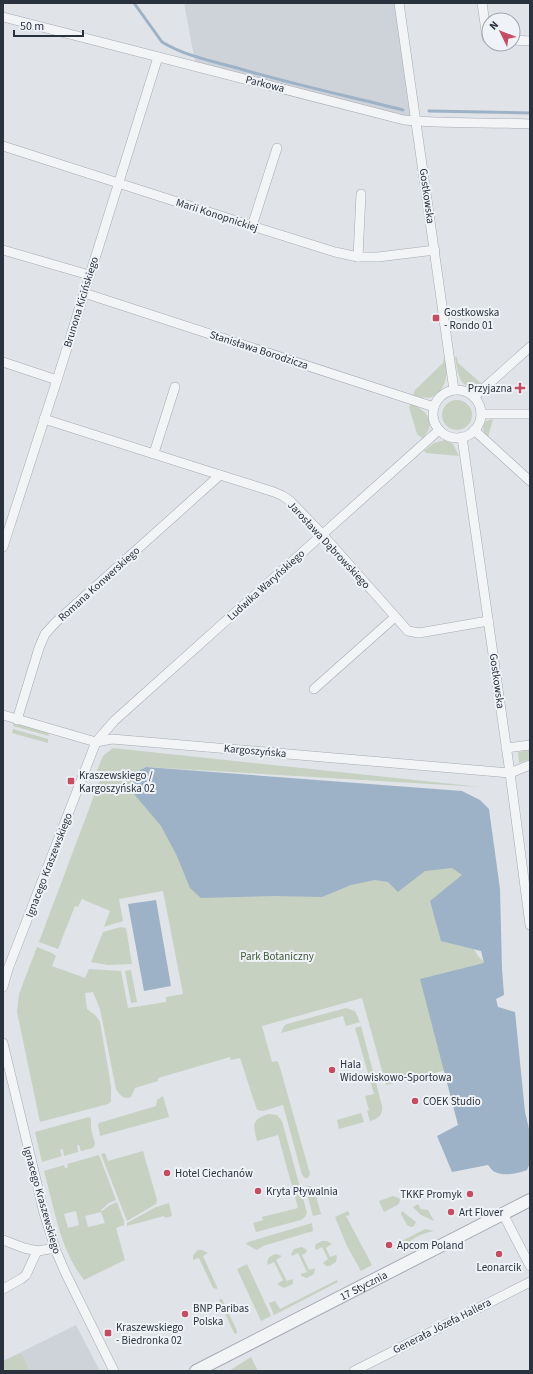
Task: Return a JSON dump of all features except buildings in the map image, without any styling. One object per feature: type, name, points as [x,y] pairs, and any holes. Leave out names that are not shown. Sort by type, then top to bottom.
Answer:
[{"type":"street","name":"Gostkowska","points":[[399,3],[417,121],[454,390]]},
{"type":"street","name":"Parkowa","points":[[3,17],[404,120],[530,124]]},
{"type":"street","name":"Brunona Kicińskiego","points":[[3,547],[158,57]]},
{"type":"street","name":"Marii Konopnickiej","points":[[3,146],[335,252],[358,257],[378,257],[435,250]]},
{"type":"street","points":[[252,226],[277,148]]},
{"type":"street","points":[[358,257],[361,194]]},
{"type":"street","points":[[3,250],[90,275]]},
{"type":"street","name":"Stanisława Borodzicza","points":[[84,293],[434,408]]},
{"type":"street","points":[[474,397],[530,348]]},
{"type":"street","points":[[3,362],[57,380]]},
{"type":"street","points":[[154,453],[175,387]]},
{"type":"street","points":[[454,390],[467,392],[474,397],[479,405],[481,414],[479,423],[474,430],[467,436],[454,438],[447,436],[439,430],[434,423],[433,413],[435,403],[442,395],[454,390]]},
{"type":"street","points":[[481,414],[530,414]]},
{"type":"street","name":"Jarosława Dąbrowskiego","points":[[44,419],[220,474],[283,496],[290,501],[322,534],[408,631],[419,633],[488,622]]},
{"type":"street","name":"Ludwika Waryńskiego","points":[[96,742],[114,721],[439,430]]},
{"type":"street","points":[[474,430],[530,482]]},
{"type":"street","name":"Gostkowska","points":[[462,437],[530,925]]},
{"type":"street","name":"Romana Konwerskiego","points":[[18,720],[39,648],[45,634],[56,622],[220,474]]},
{"type":"street","points":[[314,688],[395,617]]},
{"type":"street","name":"Kargoszyńska","points":[[3,715],[96,742],[112,739],[510,773]]},
{"type":"street","name":"Ignacego Kraszewskiego","points":[[3,987],[11,962],[96,742]]},
{"type":"street","points":[[506,748],[530,745]]},
{"type":"street","points":[[510,773],[530,765]]},
{"type":"street","name":"Ignacego Kraszewskiego","points":[[3,1043],[40,1198],[55,1248],[66,1274],[114,1371]]},
{"type":"street","name":"17 Stycznia","points":[[196,1371],[530,1200]]},
{"type":"street","points":[[503,1214],[530,1266]]},
{"type":"street","points":[[3,1240],[37,1251],[55,1248]]},
{"type":"street","points":[[3,1289],[16,1282],[26,1274],[37,1251]]},
{"type":"street","name":"Generała Józefa Hallera","points":[[354,1371],[530,1282]]},
{"type":"shaded area","points":[[184,3],[399,3],[417,121],[196,67]]},
{"type":"shaded area","points":[[76,1325],[100,1371],[3,1371],[3,1361]]},
{"type":"green space","points":[[455,357],[457,357],[458,363],[482,384],[468,386],[464,384],[457,369]]},
{"type":"green space","points":[[444,358],[447,374],[441,390],[430,398],[422,398],[413,395],[415,390],[443,363]]},
{"type":"green space","points":[[457,400],[468,404],[472,415],[468,426],[457,430],[446,426],[442,415],[446,404]]},
{"type":"green space","points":[[411,404],[426,414],[430,423],[427,433],[422,438],[417,434],[409,407]]},
{"type":"green space","points":[[493,419],[488,437],[484,432],[483,426],[486,421]]},
{"type":"green space","points":[[445,440],[453,444],[459,456],[426,453],[424,451],[434,443]]},
{"type":"green space","points":[[14,723],[48,733],[49,736],[13,726]]},
{"type":"green space","points":[[13,729],[48,739],[48,743],[12,733]]},
{"type":"green space","name":"Park Botaniczny","points":[[113,748],[481,787],[146,767],[136,772],[135,792],[421,866],[454,864],[465,876],[473,948],[486,964],[455,1068],[386,1085],[362,998],[262,1026],[272,1062],[277,1061],[279,1064],[310,1174],[308,1178],[305,1178],[302,1175],[283,1105],[263,1111],[257,1110],[240,1058],[231,1060],[230,1057],[158,1078],[158,1081],[135,1088],[131,1097],[129,1098],[121,1095],[116,1089],[100,1009],[93,992],[85,993],[87,1009],[96,1016],[100,1022],[111,1086],[111,1101],[108,1104],[40,1122],[17,1012],[19,994],[37,947],[56,956],[52,966],[85,978],[89,969],[121,971],[128,1008],[166,1002],[166,997],[183,994],[163,891],[119,899],[123,921],[104,927],[110,911],[82,899],[78,907],[75,906],[58,949],[39,942],[101,777],[97,770],[103,756]]},
{"type":"green space","points":[[530,750],[530,759],[519,763],[518,752]]},
{"type":"green space","points":[[121,927],[126,928],[132,964],[108,965],[91,962],[103,932]]},
{"type":"green space","points":[[131,970],[137,1002],[131,1003],[125,971]]},
{"type":"green space","points":[[346,1008],[355,1011],[360,1022],[346,1026],[343,1016],[281,1033],[284,1026],[287,1024]]},
{"type":"green space","points":[[361,1026],[382,1106],[382,1112],[379,1116],[370,1121],[365,1096],[374,1094],[355,1028]]},
{"type":"green space","points":[[163,1096],[169,1117],[100,1136],[99,1123],[156,1106],[157,1100]]},
{"type":"green space","points":[[361,1113],[364,1122],[339,1129],[337,1120]]},
{"type":"green space","points":[[269,1114],[277,1115],[282,1121],[307,1213],[301,1220],[256,1232],[253,1223],[263,1220],[262,1217],[298,1208],[278,1135],[257,1141],[254,1127],[255,1123],[259,1118]]},
{"type":"green space","points":[[89,1117],[91,1119],[91,1129],[95,1144],[93,1148],[81,1151],[79,1145],[77,1145],[78,1152],[64,1156],[63,1149],[60,1150],[62,1156],[42,1162],[35,1132]]},
{"type":"green space","points":[[143,1151],[157,1200],[156,1204],[127,1221],[101,1154],[105,1153],[108,1161]]},
{"type":"green space","points":[[99,1155],[116,1200],[109,1203],[101,1210],[102,1211],[117,1202],[124,1221],[124,1225],[116,1228],[125,1260],[84,1280],[63,1242],[44,1171],[64,1165],[65,1168],[68,1167],[67,1164]],"holes":[[[76,1211],[79,1225],[68,1228],[64,1214]],[[101,1212],[105,1223],[88,1227],[85,1216]]]},
{"type":"green space","points":[[308,1186],[311,1186],[314,1189],[321,1214],[313,1216],[306,1190]]},
{"type":"green space","points":[[393,1196],[399,1198],[399,1204],[384,1212],[379,1201]]},
{"type":"green space","points":[[169,1203],[172,1216],[165,1218],[164,1216],[127,1226],[127,1223],[156,1207]]},
{"type":"green space","points":[[418,1204],[421,1209],[428,1210],[434,1221],[421,1215],[413,1207]]},
{"type":"green space","points":[[348,1211],[350,1215],[346,1216],[372,1265],[361,1271],[347,1246],[335,1217]]},
{"type":"green space","points":[[402,1211],[416,1222],[414,1226],[411,1227],[407,1225],[401,1214]]},
{"type":"green space","points":[[312,1223],[313,1231],[263,1246],[257,1250],[246,1244],[248,1242]]},
{"type":"green space","points":[[425,1229],[434,1231],[417,1237],[403,1247],[400,1242]]},
{"type":"green space","points":[[322,1241],[327,1241],[332,1244],[326,1248],[330,1257],[337,1256],[336,1262],[330,1266],[326,1266],[323,1263],[328,1259],[322,1247],[316,1250],[315,1247],[316,1244]]},
{"type":"green space","points":[[302,1247],[307,1250],[306,1253],[302,1255],[309,1270],[315,1268],[314,1274],[307,1278],[301,1276],[301,1274],[307,1272],[298,1253],[292,1256],[291,1254],[294,1249]]},
{"type":"green space","points":[[198,1250],[208,1253],[203,1256],[217,1289],[213,1288],[199,1258],[193,1260],[193,1255]]},
{"type":"green space","points":[[276,1254],[282,1256],[276,1260],[287,1281],[293,1279],[293,1284],[284,1288],[277,1284],[283,1280],[274,1262],[268,1265],[269,1258]]},
{"type":"green space","points":[[247,1264],[271,1316],[261,1321],[237,1269]]},
{"type":"green space","points":[[337,1280],[338,1282],[274,1315],[269,1303],[275,1301],[280,1309]]},
{"type":"green space","points":[[222,1299],[237,1334],[234,1333],[219,1300]]},
{"type":"green space","points":[[21,1353],[30,1371],[3,1371],[3,1361]]},
{"type":"green space","points":[[251,1357],[258,1371],[229,1371]]},
{"type":"water","points":[[146,767],[462,791],[480,800],[489,809],[500,889],[504,995],[496,999],[498,1007],[515,1012],[525,1112],[530,1133],[530,1163],[527,1170],[503,1174],[492,1170],[488,1165],[452,1172],[437,1136],[458,1125],[420,979],[484,963],[481,951],[441,941],[430,901],[462,875],[452,868],[425,871],[398,892],[388,882],[375,880],[351,885],[322,897],[275,896],[201,898],[190,888],[176,854],[161,826],[134,794],[132,787],[135,777],[140,770]]},
{"type":"water","points":[[156,900],[171,986],[144,991],[128,904]]},
{"type":"waterway","points":[[134,3],[162,42],[180,51],[199,58],[278,79],[403,110]]},
{"type":"waterway","points":[[429,111],[530,113]]},
{"type":"place","name":"Gostkowska - Rondo 01","points":[[436,318]]},
{"type":"place","name":"Przyjazna","points":[[520,388]]},
{"type":"place","name":"Kraszewskiego / Kargoszyńska 02","points":[[71,781]]},
{"type":"place","name":"Hala Widowiskowo-Sportowa","points":[[332,1070]]},
{"type":"place","name":"COEK Studio","points":[[415,1101]]},
{"type":"place","name":"Hotel Ciechanów","points":[[167,1173]]},
{"type":"place","name":"Kryta Pływalnia","points":[[258,1191]]},
{"type":"place","name":"TKKF Promyk","points":[[470,1194]]},
{"type":"place","name":"Art Flover","points":[[451,1212]]},
{"type":"place","name":"Apcom Poland","points":[[389,1245]]},
{"type":"place","name":"Leonarcik","points":[[499,1254]]},
{"type":"place","name":"BNP Paribas Polska","points":[[185,1314]]},
{"type":"place","name":"Kraszewskiego - Biedronka 02","points":[[108,1333]]}]
